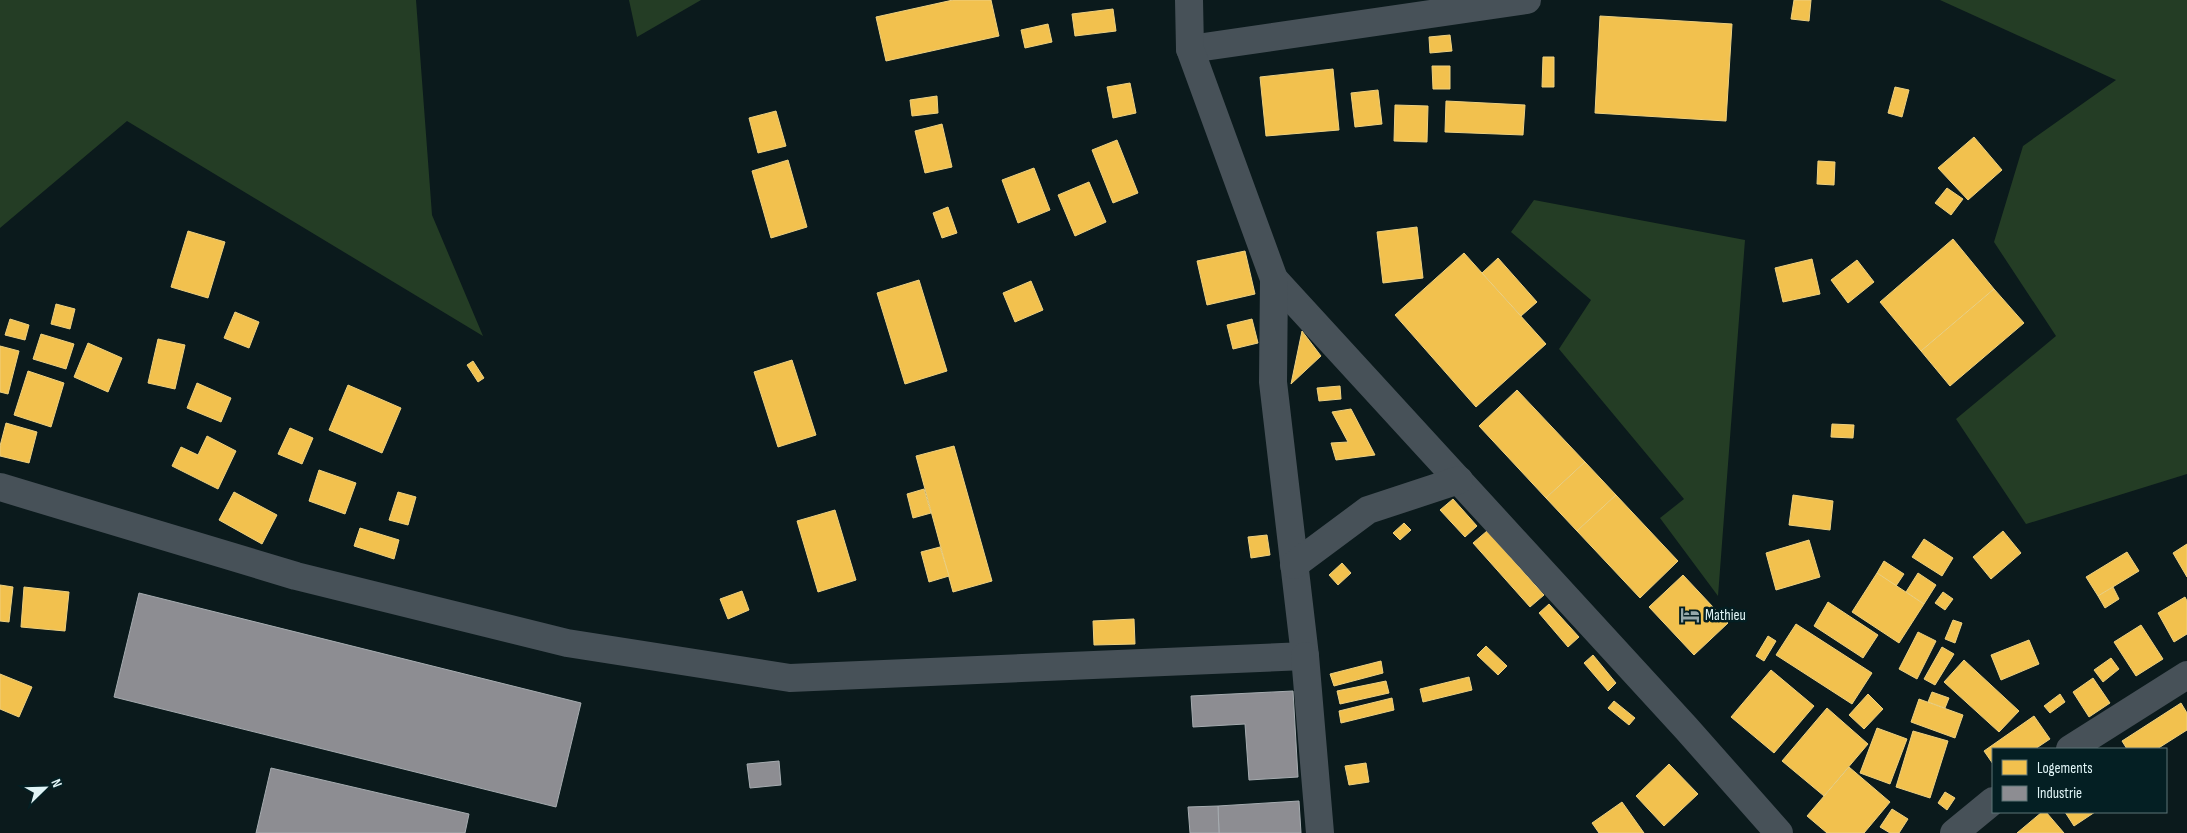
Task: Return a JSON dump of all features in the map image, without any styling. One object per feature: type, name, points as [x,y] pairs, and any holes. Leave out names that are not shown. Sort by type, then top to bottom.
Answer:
[{"type":"street","points":[[1189,0],[1190,50],[1274,279],[1273,382],[1305,656],[1320,833]]},
{"type":"street","points":[[1190,50],[1527,0]]},
{"type":"street","points":[[1274,279],[1686,728],[1779,833]]},
{"type":"street","points":[[1294,565],[1368,510],[1459,480]]},
{"type":"street","points":[[0,487],[296,576],[567,643],[790,678],[1305,656]]},
{"type":"street","points":[[2072,748],[2187,674]]},
{"type":"street","points":[[1954,833],[1992,801]]},
{"type":"green space","points":[[0,0],[416,0],[432,215],[483,336],[127,121],[0,228]]},
{"type":"green space","points":[[629,0],[701,0],[637,37]]},
{"type":"green space","points":[[1940,0],[2187,0],[2187,474],[2026,524],[1956,419],[2056,336],[1994,242],[2023,146],[2116,80]]},
{"type":"green space","points":[[1534,200],[1745,240],[1718,596],[1660,518],[1684,499],[1559,349],[1591,300],[1511,232]]},
{"type":"building: Logements","points":[[953,0],[991,0],[999,36],[886,61],[876,17]]},
{"type":"building: Logements","points":[[1794,0],[1811,0],[1809,21],[1791,19]]},
{"type":"building: Logements","points":[[1113,9],[1116,31],[1075,36],[1072,14]]},
{"type":"building: Logements","points":[[1600,16],[1732,24],[1726,121],[1595,113]]},
{"type":"building: Logements","points":[[1048,24],[1052,42],[1025,48],[1021,30]]},
{"type":"building: Logements","points":[[1450,35],[1452,51],[1430,53],[1429,37]]},
{"type":"building: Logements","points":[[1543,57],[1554,57],[1554,87],[1542,87]]},
{"type":"building: Logements","points":[[1432,66],[1450,66],[1450,89],[1433,89]]},
{"type":"building: Logements","points":[[1333,69],[1339,130],[1266,136],[1260,77]]},
{"type":"building: Logements","points":[[1130,83],[1136,113],[1113,118],[1107,87]]},
{"type":"building: Logements","points":[[1895,87],[1909,90],[1902,117],[1888,113]]},
{"type":"building: Logements","points":[[1378,90],[1382,124],[1355,127],[1351,93]]},
{"type":"building: Logements","points":[[937,96],[938,113],[912,116],[910,100]]},
{"type":"building: Logements","points":[[1446,101],[1525,105],[1523,135],[1445,132]]},
{"type":"building: Logements","points":[[1395,105],[1428,106],[1427,142],[1394,141]]},
{"type":"building: Logements","points":[[776,111],[786,146],[758,153],[749,118]]},
{"type":"building: Logements","points":[[942,124],[952,167],[925,173],[915,131]]},
{"type":"building: Logements","points":[[1974,137],[2002,170],[1968,200],[1938,168]]},
{"type":"building: Logements","points":[[1117,140],[1138,193],[1113,203],[1092,150]]},
{"type":"building: Logements","points":[[788,160],[807,227],[771,238],[752,171]]},
{"type":"building: Logements","points":[[1818,161],[1835,162],[1834,185],[1817,184]]},
{"type":"building: Logements","points":[[1034,168],[1050,210],[1018,223],[1002,180]]},
{"type":"building: Logements","points":[[1089,182],[1106,222],[1075,236],[1058,195]]},
{"type":"building: Logements","points":[[1947,188],[1963,199],[1951,215],[1935,203]]},
{"type":"building: Logements","points":[[948,207],[957,233],[942,238],[933,213]]},
{"type":"building: Logements","points":[[1417,227],[1423,278],[1383,283],[1377,232]]},
{"type":"building: Logements","points":[[188,231],[225,242],[208,298],[171,287]]},
{"type":"building: Logements","points":[[1953,239],[1994,289],[1921,351],[1880,302]]},
{"type":"building: Logements","points":[[1245,251],[1255,294],[1207,305],[1197,261]]},
{"type":"building: Logements","points":[[1464,253],[1546,344],[1476,407],[1395,315]]},
{"type":"building: Logements","points":[[1498,258],[1537,302],[1521,316],[1482,273]]},
{"type":"building: Logements","points":[[1812,259],[1820,294],[1783,302],[1775,268]]},
{"type":"building: Logements","points":[[1857,260],[1874,282],[1848,303],[1831,280]]},
{"type":"building: Logements","points":[[919,280],[947,371],[905,384],[877,293]]},
{"type":"building: Logements","points":[[1031,281],[1043,310],[1015,322],[1003,293]]},
{"type":"building: Logements","points":[[1994,289],[2024,323],[1950,386],[1921,351]]},
{"type":"building: Logements","points":[[56,304],[75,309],[70,329],[51,324]]},
{"type":"building: Logements","points":[[235,312],[259,322],[249,348],[224,338]]},
{"type":"building: Logements","points":[[10,319],[29,325],[25,340],[5,335]]},
{"type":"building: Logements","points":[[1252,319],[1258,343],[1233,349],[1227,325]]},
{"type":"building: Logements","points":[[1302,331],[1321,356],[1291,384]]},
{"type":"building: Logements","points":[[41,334],[74,344],[66,369],[33,359]]},
{"type":"building: Logements","points":[[158,339],[185,345],[175,389],[148,383]]},
{"type":"building: Logements","points":[[88,343],[122,358],[108,392],[74,377]]},
{"type":"building: Logements","points":[[0,346],[19,351],[8,394],[0,392]]},
{"type":"building: Logements","points":[[792,360],[816,435],[778,447],[754,372]]},
{"type":"building: Logements","points":[[473,361],[484,378],[478,382],[467,365]]},
{"type":"building: Logements","points":[[28,371],[64,383],[51,427],[14,415]]},
{"type":"building: Logements","points":[[197,383],[231,398],[221,422],[187,408]]},
{"type":"building: Logements","points":[[348,385],[401,408],[382,453],[329,430]]},
{"type":"building: Logements","points":[[1340,386],[1341,399],[1319,401],[1317,388]]},
{"type":"building: Logements","points":[[1517,390],[1585,462],[1546,498],[1479,426]]},
{"type":"building: Logements","points":[[1351,409],[1375,455],[1336,460],[1331,443],[1348,442],[1332,412]]},
{"type":"building: Logements","points":[[6,423],[37,432],[29,463],[0,456],[0,446]]},
{"type":"building: Logements","points":[[1832,424],[1854,425],[1853,438],[1831,437]]},
{"type":"building: Logements","points":[[290,428],[313,438],[302,464],[278,454]]},
{"type":"building: Logements","points":[[207,436],[236,451],[218,489],[172,466],[181,447],[198,455]]},
{"type":"building: Logements","points":[[954,446],[992,581],[953,592],[916,456]]},
{"type":"building: Logements","points":[[1585,462],[1616,495],[1577,531],[1546,498]]},
{"type":"building: Logements","points":[[319,470],[356,483],[345,514],[309,501]]},
{"type":"building: Logements","points":[[924,489],[931,513],[913,518],[907,494]]},
{"type":"building: Logements","points":[[234,492],[277,515],[262,544],[219,520]]},
{"type":"building: Logements","points":[[398,492],[416,497],[408,525],[389,520]]},
{"type":"building: Logements","points":[[1616,495],[1678,561],[1640,598],[1577,531]]},
{"type":"building: Logements","points":[[1793,495],[1833,501],[1830,530],[1789,525]]},
{"type":"building: Logements","points":[[1453,499],[1477,526],[1465,537],[1440,510]]},
{"type":"building: Logements","points":[[835,510],[856,580],[818,592],[797,521]]},
{"type":"building: Logements","points":[[1404,523],[1411,530],[1400,540],[1393,533]]},
{"type":"building: Logements","points":[[360,528],[399,540],[394,559],[354,546]]},
{"type":"building: Logements","points":[[1487,531],[1544,595],[1530,607],[1473,543]]},
{"type":"building: Logements","points":[[2003,531],[2021,553],[1991,579],[1973,557]]},
{"type":"building: Logements","points":[[1267,535],[1270,555],[1251,558],[1248,537]]},
{"type":"building: Logements","points":[[1924,539],[1953,558],[1942,576],[1912,557]]},
{"type":"building: Logements","points":[[1809,540],[1820,577],[1776,590],[1766,553]]},
{"type":"building: Logements","points":[[2187,544],[2187,577],[2173,553]]},
{"type":"building: Logements","points":[[940,547],[949,576],[929,582],[921,552]]},
{"type":"building: Logements","points":[[2127,552],[2139,571],[2098,596],[2086,577]]},
{"type":"building: Logements","points":[[1884,561],[1904,574],[1896,586],[1877,573]]},
{"type":"building: Logements","points":[[1342,563],[1351,573],[1338,585],[1329,575]]},
{"type":"building: Logements","points":[[1877,573],[1924,604],[1899,643],[1852,612]]},
{"type":"building: Logements","points":[[1918,573],[1936,585],[1924,604],[1906,592]]},
{"type":"building: Logements","points":[[1683,575],[1728,623],[1694,655],[1649,607]]},
{"type":"building: Logements","points":[[0,585],[13,587],[9,622],[0,621]]},
{"type":"building: Logements","points":[[24,587],[69,592],[65,631],[21,627]]},
{"type":"building: Logements","points":[[2113,587],[2119,599],[2105,608],[2098,596]]},
{"type":"building: Logements","points":[[742,591],[749,610],[728,619],[720,599]]},
{"type":"building: Logements","points":[[1943,592],[1953,599],[1945,610],[1935,603]]},
{"type":"building: Logements","points":[[2185,597],[2187,601],[2187,634],[2174,642],[2158,613]]},
{"type":"building: Logements","points":[[1828,602],[1878,635],[1863,658],[1814,626]]},
{"type":"building: Logements","points":[[1549,604],[1579,637],[1568,647],[1539,613]]},
{"type":"building: Logements","points":[[1134,619],[1135,644],[1094,645],[1093,621]]},
{"type":"building: Logements","points":[[1953,620],[1962,623],[1955,643],[1945,639]]},
{"type":"building: Logements","points":[[1796,624],[1872,673],[1852,704],[1776,655]]},
{"type":"building: Logements","points":[[2141,625],[2163,659],[2136,676],[2114,642]]},
{"type":"building: Logements","points":[[1918,632],[1936,641],[1917,679],[1899,669]]},
{"type":"building: Logements","points":[[1768,636],[1776,641],[1764,661],[1756,656]]},
{"type":"building: Logements","points":[[2029,640],[2039,664],[2001,680],[1991,655]]},
{"type":"building: Logements","points":[[1486,646],[1507,666],[1498,675],[1477,655]]},
{"type":"building: Logements","points":[[1942,647],[1954,654],[1935,685],[1924,679]]},
{"type":"building: Logements","points":[[1593,655],[1616,683],[1608,691],[1584,663]]},
{"type":"building: Logements","points":[[2111,658],[2119,669],[2103,682],[2094,670]]},
{"type":"building: Logements","points":[[1964,660],[2019,711],[1999,732],[1944,682]]},
{"type":"building: Logements","points":[[1381,661],[1383,673],[1334,686],[1330,674]]},
{"type":"building: Logements","points":[[1771,670],[1814,706],[1774,753],[1731,717]]},
{"type":"building: Logements","points":[[0,674],[32,687],[19,717],[0,709]]},
{"type":"building: Logements","points":[[1469,677],[1472,690],[1423,702],[1420,689]]},
{"type":"building: Logements","points":[[2093,678],[2110,703],[2089,717],[2073,692]]},
{"type":"building: Logements","points":[[1386,681],[1389,693],[1340,704],[1337,691]]},
{"type":"building: Logements","points":[[1932,692],[1949,698],[1945,708],[1928,702]]},
{"type":"building: Logements","points":[[1868,694],[1883,709],[1864,729],[1849,715]]},
{"type":"building: Logements","points":[[2060,694],[2065,702],[2050,713],[2044,706]]},
{"type":"building: Logements","points":[[1392,698],[1394,710],[1341,723],[1339,711]]},
{"type":"building: Logements","points":[[1919,699],[1963,715],[1955,738],[1911,722]]},
{"type":"building: Logements","points":[[1614,701],[1635,718],[1629,725],[1608,708]]},
{"type":"building: Logements","points":[[2181,703],[2187,713],[2187,730],[2159,748],[2126,748],[2122,741]]},
{"type":"building: Logements","points":[[1827,708],[1868,744],[1824,796],[1782,761]]},
{"type":"building: Logements","points":[[2034,716],[2050,739],[2036,748],[1992,748],[1992,763],[1984,751]]},
{"type":"building: Logements","points":[[1877,728],[1907,739],[1890,784],[1860,773]]},
{"type":"building: Logements","points":[[1913,731],[1948,741],[1930,798],[1896,787]]},
{"type":"building: Logements","points":[[1366,763],[1369,782],[1349,785],[1345,766]]},
{"type":"building: Logements","points":[[1669,764],[1698,794],[1664,826],[1636,796]]},
{"type":"building: Logements","points":[[1849,767],[1890,802],[1864,833],[1827,833],[1807,816]]},
{"type":"building: Logements","points":[[1945,792],[1955,798],[1947,810],[1938,803]]},
{"type":"building: Logements","points":[[1622,802],[1644,833],[1599,833],[1592,823]]},
{"type":"building: Logements","points":[[1892,809],[1908,819],[1899,833],[1890,833],[1880,827]]},
{"type":"building: Logements","points":[[2041,813],[2047,813],[2064,833],[2017,833]]},
{"type":"building: Logements","points":[[2066,813],[2094,813],[2074,826]]},
{"type":"building: Industrie","points":[[139,593],[581,703],[556,807],[114,697]]},
{"type":"building: Industrie","points":[[1293,691],[1298,777],[1249,780],[1245,724],[1193,727],[1191,696]]},
{"type":"building: Industrie","points":[[779,761],[781,785],[750,788],[747,764]]},
{"type":"building: Industrie","points":[[271,768],[469,814],[465,833],[256,833]]},
{"type":"building: Industrie","points":[[1299,801],[1301,833],[1219,833],[1218,806]]},
{"type":"building: Industrie","points":[[1218,806],[1219,833],[1190,833],[1188,807]]},
{"type":"place","name":"Mathieu","points":[[1690,615]]}]
